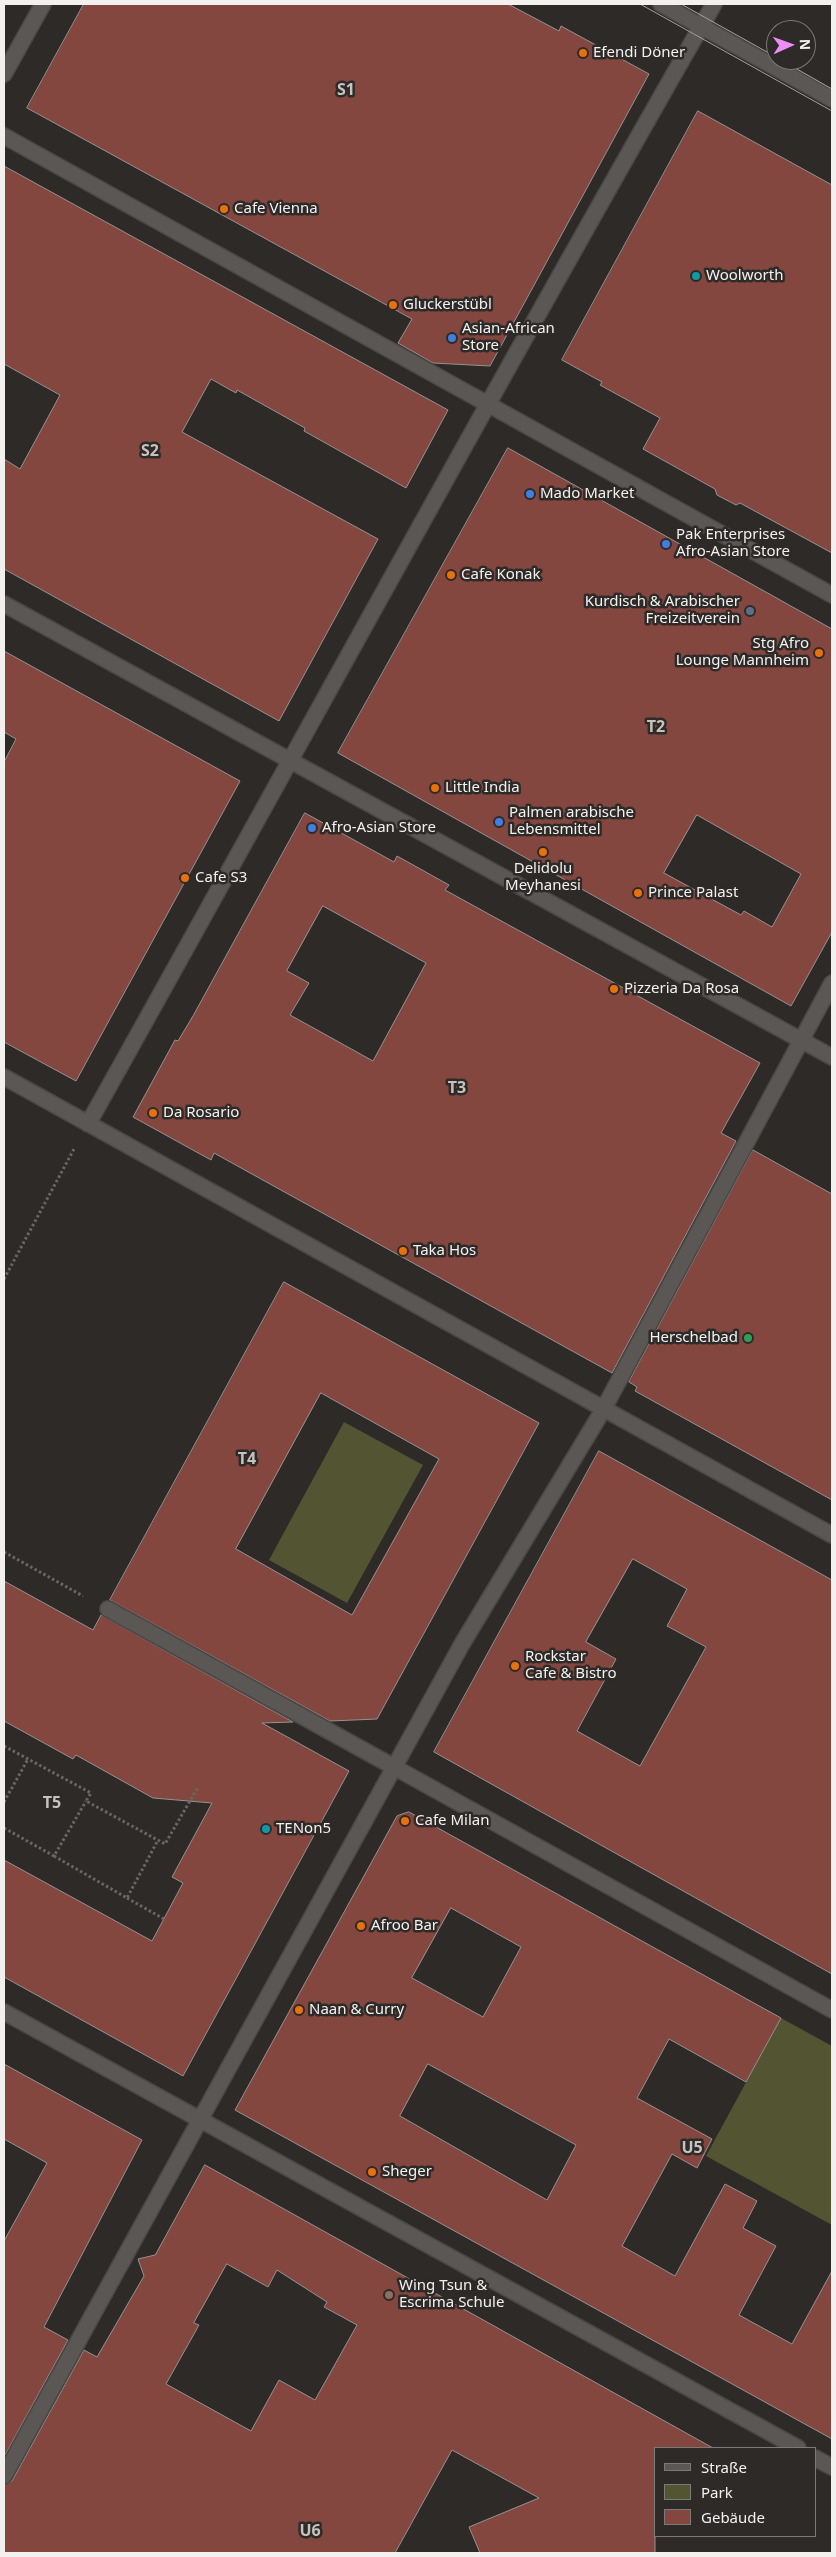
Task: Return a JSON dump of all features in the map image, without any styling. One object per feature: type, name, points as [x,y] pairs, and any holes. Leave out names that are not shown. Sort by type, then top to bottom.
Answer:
[{"type":"street","points":[[4,74],[43,4]]},
{"type":"street","points":[[661,4],[832,99]]},
{"type":"street","points":[[88,1124],[292,761],[488,405],[714,4]]},
{"type":"street","points":[[4,136],[832,595]]},
{"type":"street","points":[[4,604],[832,1057]]},
{"type":"street","points":[[4,2476],[199,2118],[462,1644],[603,1410],[800,1039],[832,983]]},
{"type":"street","points":[[4,1078],[832,1535]]},
{"type":"street","points":[[108,1610],[832,2010]]},
{"type":"street","points":[[4,2012],[796,2447]]},
{"type":"street","points":[[816,2459],[832,2467]]},
{"type":"path","points":[[4,1279],[88,1124]]},
{"type":"path","points":[[4,1552],[108,1610]]},
{"type":"path","points":[[4,1746],[91,1793],[54,1856]]},
{"type":"path","points":[[4,1802],[28,1759]]},
{"type":"path","points":[[86,1801],[165,1844],[198,1787]]},
{"type":"path","points":[[4,1828],[164,1919]]},
{"type":"path","points":[[127,1898],[158,1840]]},
{"type":"green space","points":[[344,1422],[423,1465],[347,1603],[269,1560]]},
{"type":"green space","points":[[781,2018],[832,2046],[832,2225],[706,2156]]},
{"type":"building","points":[[84,4],[508,4],[559,31],[561,26],[649,74],[490,366],[433,363],[398,343],[412,319],[27,108]]},
{"type":"building","points":[[698,111],[832,185],[832,553],[740,503],[736,505],[717,495],[715,489],[643,449],[660,418],[600,385],[602,382],[562,360]]},
{"type":"building","points":[[4,166],[448,410],[406,488],[304,431],[305,428],[237,390],[236,393],[211,379],[182,432],[378,539],[279,721],[4,569],[4,459],[20,469],[60,395],[4,364]]},
{"type":"building","points":[[508,448],[832,629],[832,932],[791,1006],[338,753]],"holes":[[[697,815],[801,874],[772,927],[744,911],[741,915],[664,873]]]},
{"type":"building","points":[[4,651],[240,781],[76,1081],[4,1042],[4,762],[16,739],[4,732]]},
{"type":"building","points":[[305,813],[394,862],[397,856],[449,885],[445,890],[760,1063],[721,1133],[736,1141],[612,1373],[214,1153],[211,1160],[133,1117],[175,1040],[178,1041]],"holes":[[[323,906],[426,963],[373,1061],[290,1015],[309,983],[287,971]]]},
{"type":"building","name":"Herschelbad","points":[[753,1150],[832,1194],[832,1500],[635,1391],[637,1387],[629,1382]]},
{"type":"building","points":[[284,1282],[539,1423],[377,1719],[330,1721],[110,1600]],"holes":[[[321,1393],[439,1459],[352,1615],[236,1549]]]},
{"type":"building","points":[[599,1451],[832,1580],[832,1974],[434,1752]],"holes":[[[633,1559],[687,1589],[667,1626],[706,1647],[640,1766],[577,1731],[616,1659],[586,1642]]]},
{"type":"building","name":"TENon5","points":[[4,1581],[93,1630],[101,1615],[293,1722],[262,1723],[349,1771],[183,2076],[4,1977],[4,1860],[152,1941],[183,1883],[172,1877],[212,1803],[153,1798],[76,1755],[73,1759],[4,1721]]},
{"type":"building","points":[[409,1812],[781,2018],[746,2082],[669,2039],[637,2098],[712,2139],[697,2168],[672,2154],[622,2246],[675,2276],[725,2184],[757,2201],[743,2228],[776,2246],[739,2315],[792,2344],[832,2271],[832,2439],[235,2110],[397,1816]],"holes":[[[451,1908],[521,1947],[483,2017],[412,1978]],[[428,2064],[576,2145],[547,2200],[400,2116]]]},
{"type":"building","points":[[4,2064],[142,2140],[44,2327],[68,2340],[4,2457],[4,2241],[47,2163],[4,2139]]},
{"type":"building","points":[[205,2165],[711,2447],[654,2447],[655,2553],[480,2553],[469,2527],[539,2498],[452,2450],[395,2553],[4,2553],[4,2485],[12,2481],[84,2350],[97,2357],[144,2276],[138,2259],[155,2255]],"holes":[[[227,2264],[268,2287],[277,2270],[327,2302],[324,2307],[357,2325],[315,2400],[279,2380],[251,2431],[166,2384],[199,2325],[194,2323]]]},
{"type":"tram line","points":[[640,4],[832,111]]},
{"type":"tram line","points":[[681,4],[766,51]]},
{"type":"tram line","points":[[799,70],[832,89]]},
{"type":"place","name":"Efendi Döner","points":[[583,53]]},
{"type":"place","name":"Cafe Vienna","points":[[224,209]]},
{"type":"place","name":"Woolworth","points":[[696,276]]},
{"type":"place","name":"Gluckerstübl","points":[[393,305]]},
{"type":"place","name":"Asian-African Store","points":[[452,338]]},
{"type":"place","name":"Mado Market","points":[[530,494]]},
{"type":"place","name":"Pak Enterprises Afro-Asian Store","points":[[666,544]]},
{"type":"place","name":"Cafe Konak","points":[[451,575]]},
{"type":"place","name":"Kurdisch & Arabischer Freizeitverein","points":[[750,611]]},
{"type":"place","name":"Stg Afro Lounge Mannheim","points":[[819,653]]},
{"type":"place","name":"Little India","points":[[435,788]]},
{"type":"place","name":"Palmen arabische Lebensmittel","points":[[499,822]]},
{"type":"place","name":"Afro-Asian Store","points":[[312,828]]},
{"type":"place","name":"Delidolu Meyhanesi","points":[[543,852]]},
{"type":"place","name":"Cafe S3","points":[[185,878]]},
{"type":"place","name":"Prince Palast","points":[[638,893]]},
{"type":"place","name":"Pizzeria Da Rosa","points":[[614,989]]},
{"type":"place","name":"Da Rosario","points":[[153,1113]]},
{"type":"place","name":"Taka Hos","points":[[403,1251]]},
{"type":"place","name":"Herschelbad","points":[[748,1338]]},
{"type":"place","name":"Rockstar Cafe & Bistro","points":[[515,1666]]},
{"type":"place","name":"Cafe Milan","points":[[405,1821]]},
{"type":"place","name":"TENon5","points":[[266,1829]]},
{"type":"place","name":"Afroo Bar","points":[[361,1926]]},
{"type":"place","name":"Naan & Curry","points":[[299,2010]]},
{"type":"place","name":"Sheger","points":[[372,2172]]},
{"type":"place","name":"Wing Tsun & Escrima Schule","points":[[389,2295]]},
{"type":"district","name":"S1","points":[[346,90]]},
{"type":"district","name":"S2","points":[[150,451]]},
{"type":"district","name":"T2","points":[[656,727]]},
{"type":"district","name":"T3","points":[[457,1088]]},
{"type":"district","name":"T4","points":[[247,1459]]},
{"type":"district","name":"T5","points":[[52,1803]]},
{"type":"district","name":"U5","points":[[692,2148]]},
{"type":"district","name":"U6","points":[[310,2531]]}]
